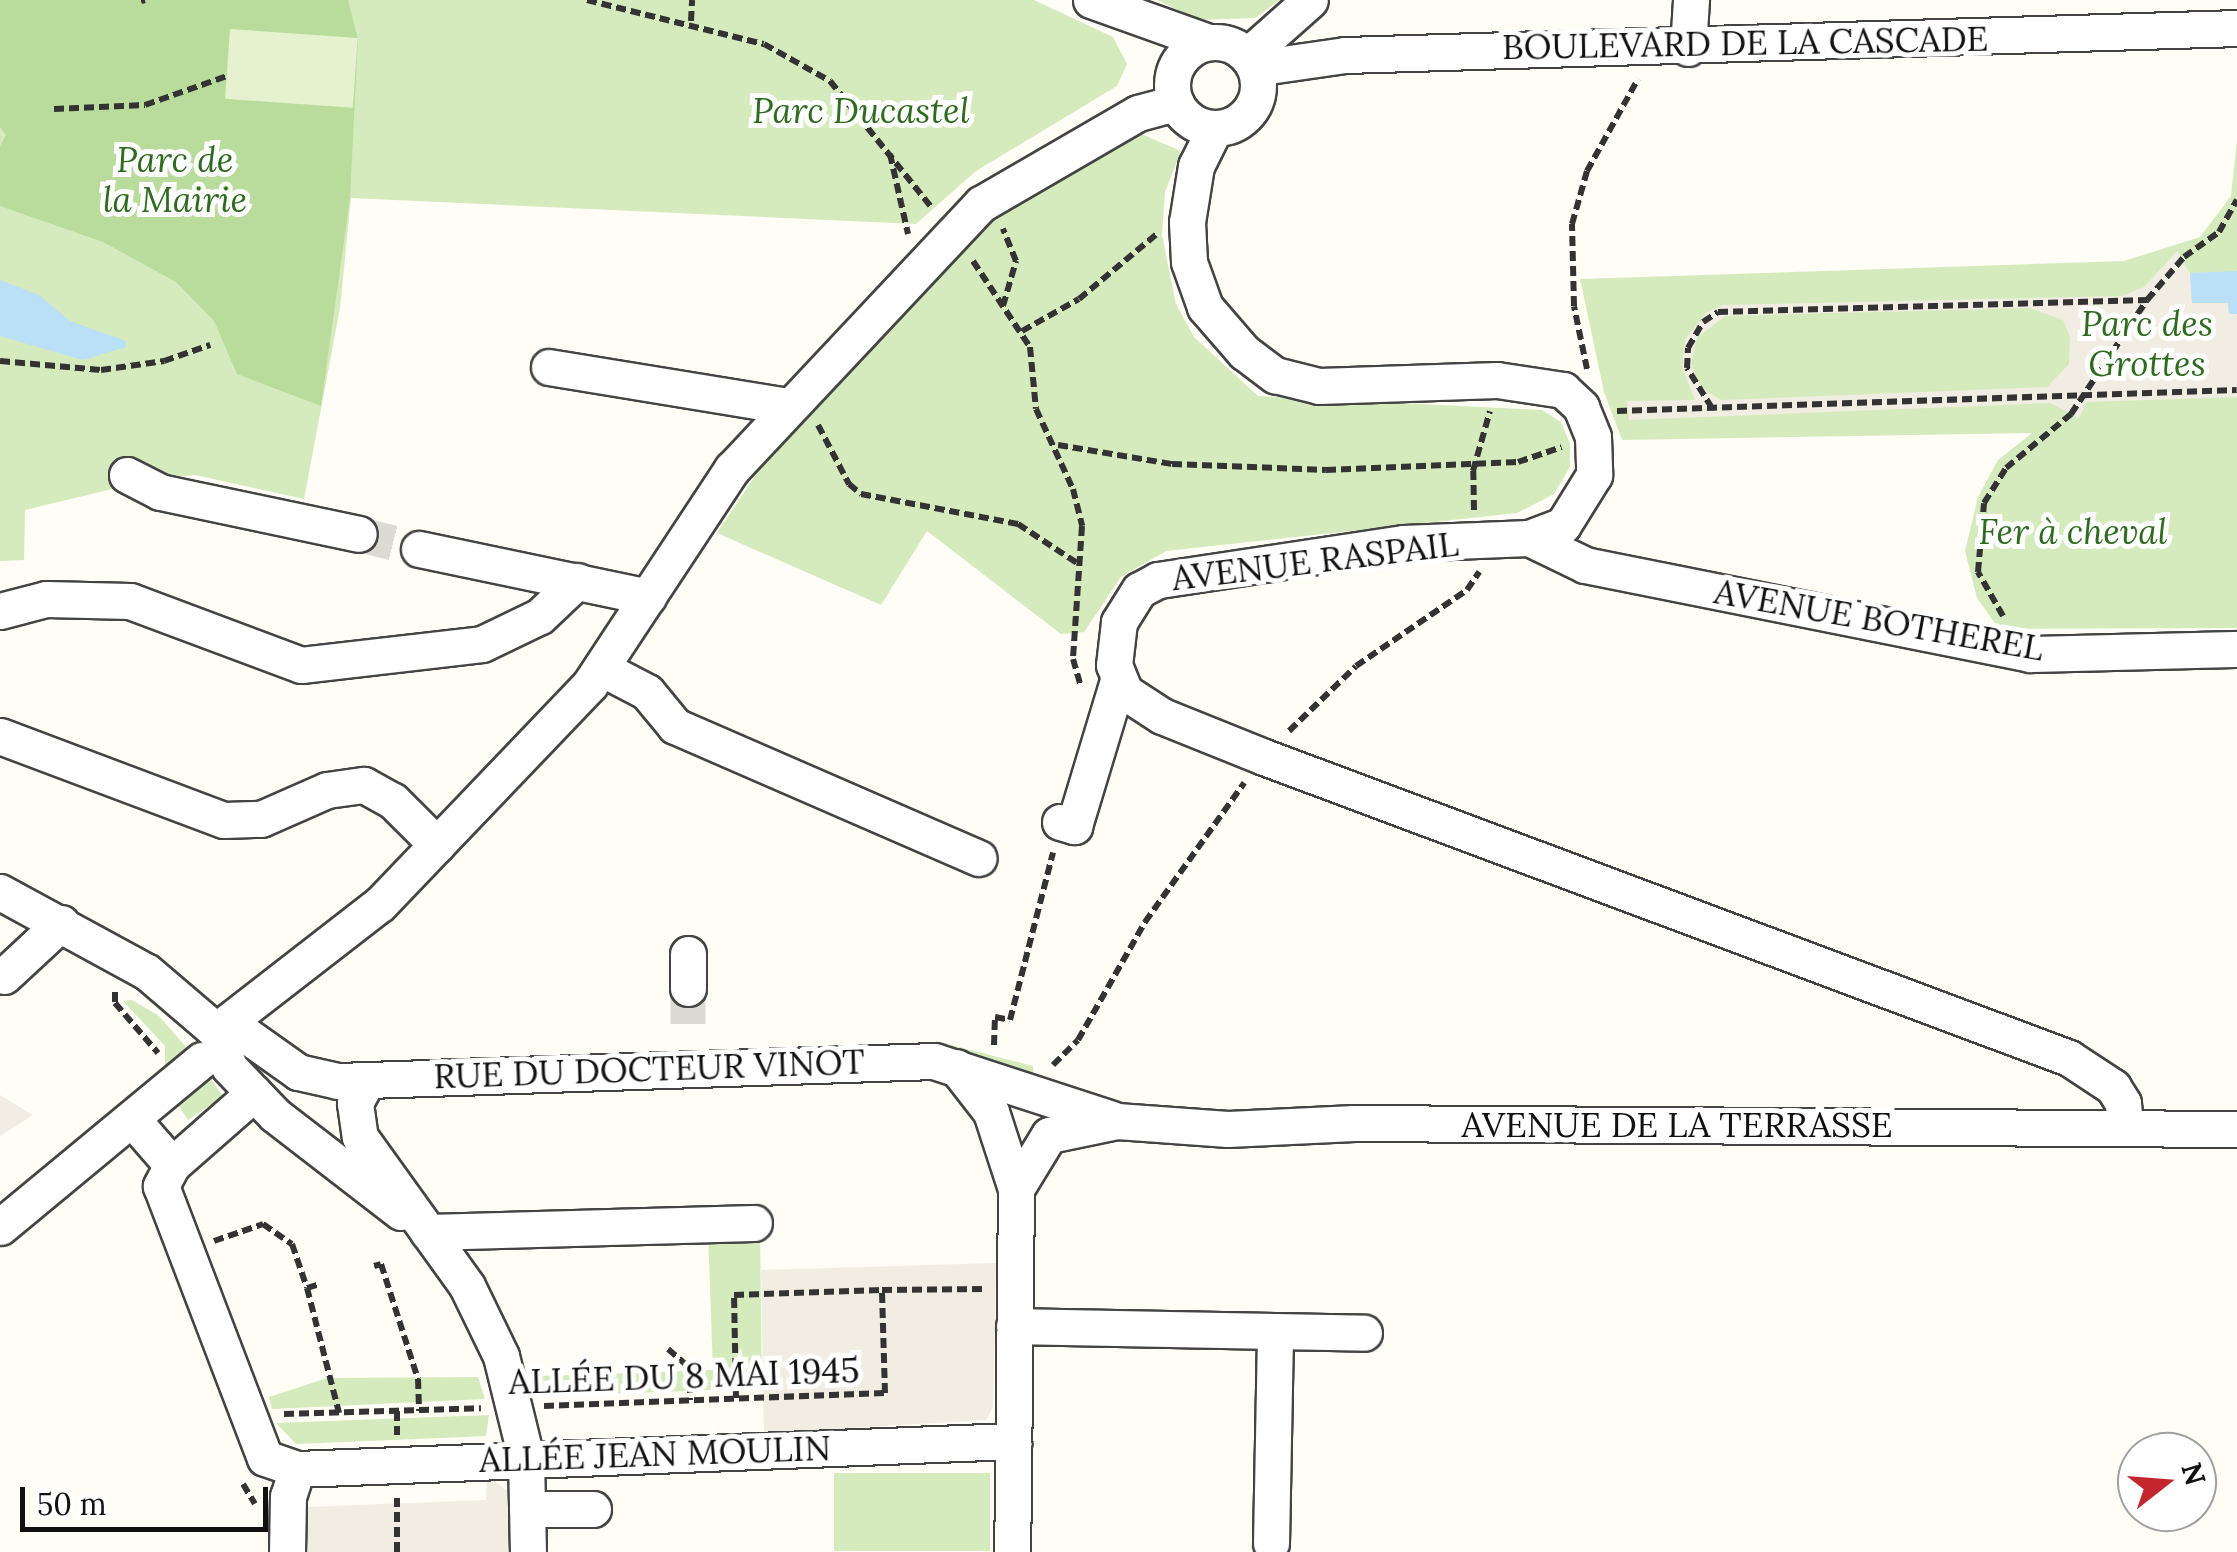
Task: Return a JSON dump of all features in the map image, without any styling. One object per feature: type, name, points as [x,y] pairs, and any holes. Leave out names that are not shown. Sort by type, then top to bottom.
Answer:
[{"type":"street","points":[[1091,0],[1208,42],[1251,62]]},
{"type":"street","points":[[1688,48],[1692,0]]},
{"type":"street","points":[[1302,6],[1306,42],[1327,56]]},
{"type":"street","points":[[1302,6],[1251,62],[1251,109],[1215,128],[1196,166],[1187,222],[1189,262],[1205,307],[1244,352],[1275,374],[1319,386],[1496,380],[1563,390],[1581,407]]},
{"type":"street","name":"BOULEVARD DE LA CASCADE","points":[[1251,62],[1642,44],[1688,48],[2237,28]]},
{"type":"street","points":[[1208,42],[1176,67],[1176,103],[1188,119],[1215,128]]},
{"type":"street","points":[[0,1227],[162,1094],[209,1045],[368,914],[437,845],[601,668],[732,469],[799,411],[980,204],[1122,121],[1156,104],[1176,103]]},
{"type":"street","points":[[548,367],[799,411]]},
{"type":"street","name":"AVENUE RASPAIL","points":[[1060,822],[1074,826],[1118,680],[1114,647],[1126,606],[1139,590],[1174,574],[1403,544],[1529,538],[1563,525],[1594,475],[1593,436],[1581,407]]},
{"type":"street","points":[[128,475],[160,492],[359,534]]},
{"type":"street","name":"AVENUE BOTHEREL","points":[[1529,538],[1584,565],[2030,654],[2237,650]]},
{"type":"street","points":[[419,549],[648,597]]},
{"type":"street","points":[[0,611],[46,599],[130,600],[216,628],[282,664],[301,665],[482,644],[540,616],[576,580]]},
{"type":"street","points":[[601,668],[647,692],[675,726],[979,858]]},
{"type":"street","points":[[1118,680],[1135,702],[1162,716],[2069,1058],[2113,1087],[2124,1103],[2125,1128]]},
{"type":"street","points":[[0,736],[224,820],[261,819],[326,790],[364,785],[394,802],[437,845]]},
{"type":"street","points":[[0,892],[147,972],[254,1093],[367,1169],[428,1232],[467,1286],[516,1406],[526,1458],[528,1552]]},
{"type":"street","points":[[4,976],[62,923]]},
{"type":"street","name":"RUE DU DOCTEUR VINOT","points":[[209,1045],[246,1035],[298,1072],[368,1082],[689,1053],[884,1059],[956,1068]]},
{"type":"street","points":[[956,1068],[992,1112],[1016,1189],[1012,1552]]},
{"type":"street","name":"AVENUE DE LA TERRASSE","points":[[956,1068],[1117,1121],[1244,1130],[1354,1122],[2237,1130]]},
{"type":"street","points":[[367,1169],[353,1120],[368,1082]]},
{"type":"street","points":[[167,1176],[254,1093]]},
{"type":"street","points":[[132,1119],[167,1176],[183,1252],[204,1287],[265,1458],[297,1469],[288,1496],[287,1552]]},
{"type":"street","name":"AVENUE DE LA TERRASSE","points":[[1016,1189],[1048,1136],[1117,1121]]},
{"type":"street","points":[[428,1232],[754,1222]]},
{"type":"street","points":[[1014,1311],[1275,1333],[1364,1334]]},
{"type":"street","points":[[1271,1543],[1275,1333]]},
{"type":"street","name":"ALLÉE JEAN MOULIN","points":[[297,1469],[1013,1441]]},
{"type":"street","points":[[528,1509],[592,1509]]},
{"type":"path","points":[[587,0],[691,21],[764,44],[830,81],[933,210]]},
{"type":"path","points":[[691,21],[692,0]]},
{"type":"path","points":[[1586,364],[1574,306],[1572,224],[1588,172],[1642,74],[1642,44]]},
{"type":"path","points":[[54,109],[146,105],[227,76]]},
{"type":"path","points":[[890,152],[902,226],[911,239]]},
{"type":"path","points":[[2005,619],[1978,572],[1978,520],[2006,468],[2052,434],[2147,300],[2184,257],[2219,232],[2237,200]]},
{"type":"path","points":[[1002,306],[1014,282],[1012,238]]},
{"type":"path","points":[[1022,331],[1079,299],[1147,239]]},
{"type":"path","points":[[972,260],[1022,331],[1036,409],[1058,445],[1082,526],[1073,659],[1082,692]]},
{"type":"path","points":[[1712,408],[1687,368],[1688,348],[1702,322],[1718,312],[2147,300]]},
{"type":"path","points":[[0,360],[100,370],[164,361],[210,345]]},
{"type":"path","points":[[1058,445],[1223,468],[1478,464],[1518,462],[1570,444],[1581,407],[1712,408],[2237,390]]},
{"type":"path","points":[[1474,514],[1478,464],[1491,404]]},
{"type":"path","points":[[799,411],[849,484],[861,494],[1018,524],[1081,565]]},
{"type":"path","points":[[1289,730],[1356,666],[1467,590]]},
{"type":"path","points":[[1052,1066],[1078,1040],[1145,922],[1244,782]]},
{"type":"path","points":[[1010,1020],[1060,822]]},
{"type":"path","points":[[115,1003],[158,1050],[162,1094]]},
{"type":"path","points":[[183,1252],[263,1224],[292,1244],[340,1413]]},
{"type":"path","points":[[374,1266],[381,1264],[418,1379],[419,1411]]},
{"type":"path","points":[[306,1288],[320,1284]]},
{"type":"path","points":[[736,1398],[734,1295],[972,1288],[1014,1311]]},
{"type":"path","name":"ALLÉE DU 8 MAI 1945","points":[[250,1422],[272,1414],[885,1393],[882,1290]]},
{"type":"path","points":[[668,1349],[690,1368],[690,1400]]},
{"type":"green space","name":"Parc Ducastel","points":[[0,0],[1034,0],[1113,37],[1127,64],[1117,86],[976,171],[916,224],[351,198],[340,308],[304,499],[195,475],[154,479],[25,510],[24,560],[0,561]]},
{"type":"green space","name":"Parc de la Mairie","points":[[0,0],[348,0],[358,39],[350,198],[321,406],[237,374],[214,321],[176,282],[103,242],[0,206],[0,146],[6,135],[0,127]]},
{"type":"green space","points":[[1157,0],[1280,0],[1255,18],[1199,20]]},
{"type":"green space","points":[[230,29],[358,38],[353,108],[225,99]]},
{"type":"green space","points":[[1137,132],[1181,151],[1165,192],[1162,235],[1176,304],[1194,337],[1258,396],[1542,410],[1561,422],[1570,444],[1570,467],[1554,494],[1517,513],[1166,551],[1121,577],[1084,632],[1061,634],[927,531],[881,605],[717,533],[787,428],[987,222]]},
{"type":"green space","name":"Parc des Grottes","points":[[2237,139],[2237,628],[1999,629],[1977,598],[1965,551],[1978,497],[1998,460],[2032,433],[1622,440],[1604,392],[1580,279],[2124,261],[2200,237],[2231,196]]},
{"type":"green space","points":[[132,1000],[159,1016],[193,1055],[165,1077],[165,1046],[123,1001]]},
{"type":"green space","points":[[936,1041],[1033,1066],[1034,1081],[936,1051]]},
{"type":"green space","points":[[205,1070],[223,1097],[188,1120],[170,1093]]},
{"type":"green space","points":[[760,1231],[762,1388],[538,1397],[534,1383],[542,1376],[713,1370],[708,1233]]},
{"type":"green space","points":[[478,1377],[485,1399],[272,1409],[269,1397],[327,1378]]},
{"type":"green space","points":[[489,1415],[486,1436],[296,1444],[276,1423]]},
{"type":"green space","points":[[834,1473],[990,1473],[990,1551],[834,1551]]},
{"type":"shaded area","points":[[2177,251],[2190,273],[2192,303],[2228,302],[2229,314],[2237,314],[2237,397],[2087,402],[2079,418],[2050,403],[1629,420],[1627,401],[1695,400],[1682,367],[1685,339],[1707,312],[1723,305],[2122,296],[2144,287]],"holes":[[[2030,308],[2063,320],[2070,337],[2069,364],[2047,387],[1721,400],[1701,387],[1691,363],[1697,338],[1725,316]]]},
{"type":"shaded area","points":[[0,1095],[33,1115],[0,1136]]},
{"type":"shaded area","points":[[996,1263],[993,1407],[986,1420],[764,1433],[761,1270]]},
{"type":"shaded area","points":[[487,1476],[508,1491],[511,1552],[304,1552],[306,1507],[486,1500]]},
{"type":"water","points":[[2237,271],[2237,314],[2229,314],[2228,303],[2192,303],[2190,273]]},
{"type":"water","points":[[0,280],[39,295],[70,321],[126,341],[126,347],[83,360],[0,336]]},
{"type":"tunnel","points":[[359,534],[419,549]]},
{"type":"tunnel","points":[[688,988],[688,1039]]},
{"type":"park label","name":"Fer à cheval","points":[[2073,532]]}]
